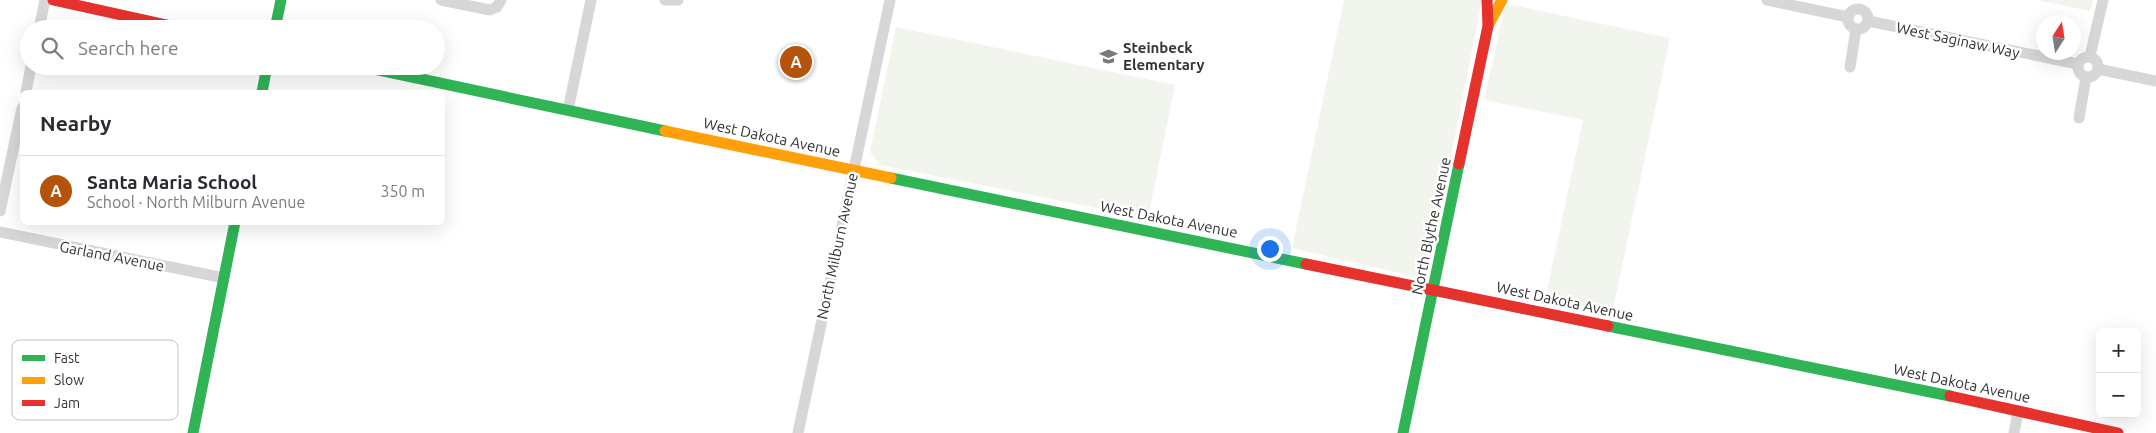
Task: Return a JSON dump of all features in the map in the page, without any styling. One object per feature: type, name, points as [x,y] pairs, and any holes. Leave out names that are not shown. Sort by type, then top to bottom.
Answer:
[{"type":"street","points":[[41,20],[45,0]]},
{"type":"street","points":[[53,0],[144,20]]},
{"type":"street","points":[[277,20],[281,0]]},
{"type":"street","points":[[441,0],[490,10],[497,7],[501,0]]},
{"type":"street","points":[[568,110],[591,0]]},
{"type":"street","points":[[665,0],[678,0]]},
{"type":"street","name":"North Milburn Avenue","points":[[798,433],[890,0]]},
{"type":"street","name":"North Blythe Avenue","points":[[1402,433],[1488,26],[1487,0]]},
{"type":"street","name":"North Blythe Avenue","points":[[1488,26],[1502,0]]},
{"type":"street","points":[[1767,0],[1848,17]]},
{"type":"street","points":[[2090,56],[2103,0]]},
{"type":"street","points":[[1860,9],[1867,13],[1868,21],[1864,28],[1856,29],[1850,25],[1848,17],[1852,10],[1860,9]]},
{"type":"street","name":"West Saginaw Way","points":[[1868,21],[2078,64]]},
{"type":"street","points":[[1850,67],[1856,29]]},
{"type":"street","points":[[2090,56],[2098,63],[2098,69],[2091,77],[2086,77],[2081,75],[2078,64],[2080,60],[2090,56]]},
{"type":"street","points":[[2098,69],[2156,81]]},
{"type":"street","points":[[26,90],[29,75]]},
{"type":"street","points":[[262,90],[265,75]]},
{"type":"street","name":"West Dakota Avenue","points":[[403,75],[922,185],[1433,288],[2118,433]]},
{"type":"street","points":[[2079,118],[2086,77]]},
{"type":"street","points":[[0,210],[20,117]]},
{"type":"street","points":[[193,433],[234,225]]},
{"type":"street","name":"Garland Avenue","points":[[0,232],[224,278]]},
{"type":"street","points":[[2014,433],[2018,411]]},
{"type":"shaded area","points":[[1344,0],[1482,0],[1429,267],[1421,274],[1412,276],[1292,248]]},
{"type":"shaded area","points":[[2037,0],[2093,0],[2090,11]]},
{"type":"shaded area","points":[[1512,5],[1670,38],[1612,314],[1545,300],[1583,120],[1484,100],[1505,7]]},
{"type":"shaded area","points":[[896,27],[1175,85],[1148,218],[880,165],[870,152]]},
{"type":"traffic: fast","points":[[277,20],[281,0]]},
{"type":"traffic: fast","points":[[262,90],[265,75]]},
{"type":"traffic: fast","points":[[402,75],[665,131]]},
{"type":"traffic: fast","points":[[1403,433],[1459,164]]},
{"type":"traffic: fast","points":[[891,178],[1306,264]]},
{"type":"traffic: fast","points":[[193,433],[234,225]]},
{"type":"traffic: fast","points":[[1608,326],[1950,396]]},
{"type":"traffic: slow","points":[[1488,26],[1502,0]]},
{"type":"traffic: slow","points":[[665,131],[891,178]]},
{"type":"traffic: jam","points":[[53,0],[144,20]]},
{"type":"traffic: jam","points":[[1459,164],[1488,26],[1487,0]]},
{"type":"traffic: jam","points":[[1306,264],[1608,326]]},
{"type":"traffic: jam","points":[[1950,396],[2118,433]]},
{"type":"place","name":"Steinbeck Elementary","points":[[1109,56]]},
{"type":"place","name":"Santa Maria School","points":[[796,62]]}]
